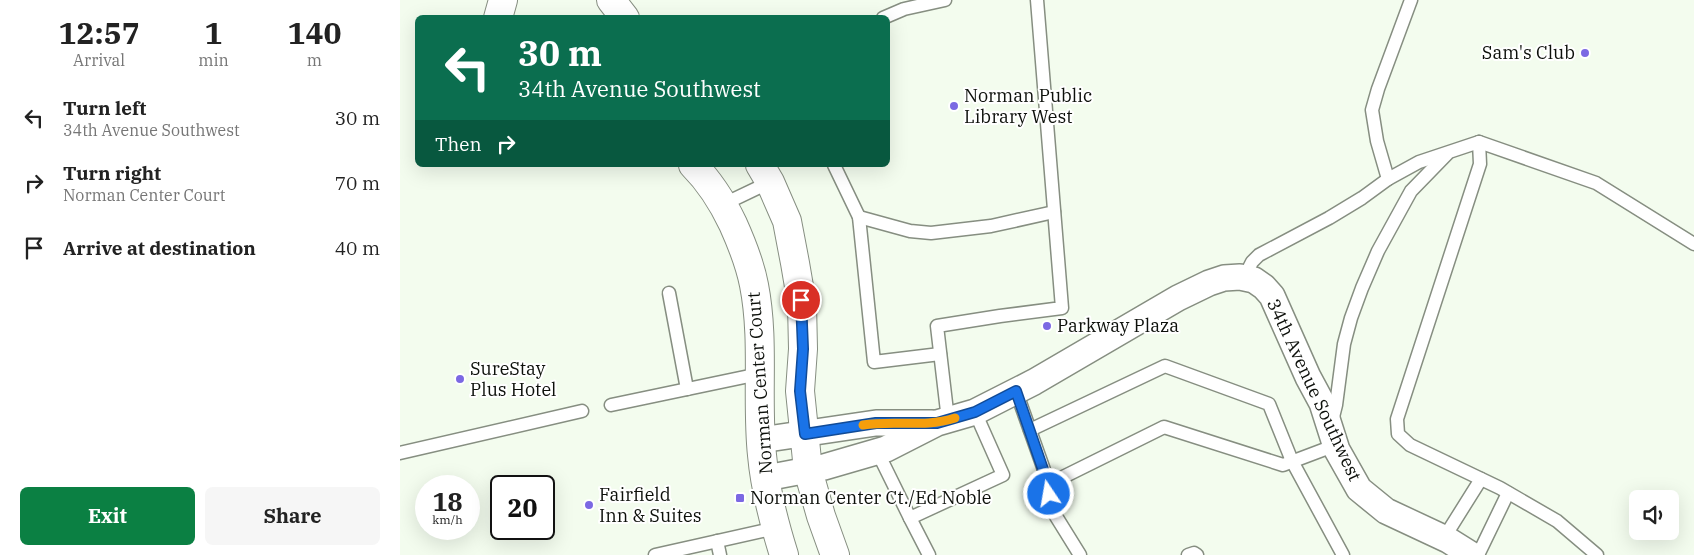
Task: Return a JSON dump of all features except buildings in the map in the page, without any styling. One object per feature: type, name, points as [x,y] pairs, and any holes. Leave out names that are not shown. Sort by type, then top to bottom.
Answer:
[{"type":"street","points":[[499,15],[503,0]]},
{"type":"street","points":[[605,0],[610,15]]},
{"type":"street","points":[[611,0],[623,15]]},
{"type":"street","name":"Norman Center Court","points":[[695,167],[724,204],[743,246],[754,285],[758,326],[761,440],[766,478],[776,528],[784,555]]},
{"type":"street","points":[[765,173],[787,222],[802,304],[803,349],[800,391],[808,470],[820,516],[835,555]]},
{"type":"street","points":[[766,478],[808,470],[877,452],[942,422],[975,412],[1201,287],[1224,278],[1244,278]]},
{"type":"street","name":"34th Avenue Southwest","points":[[1244,278],[1254,280],[1272,296],[1322,404],[1333,437],[1359,489],[1386,511],[1444,538],[1472,555]]},
{"type":"street","points":[[761,440],[876,423],[942,422]]},
{"type":"lane","points":[[890,15],[904,9],[945,0]]},
{"type":"lane","points":[[942,422],[940,354],[937,326],[1062,308],[1037,0]]},
{"type":"lane","points":[[1388,179],[1377,141],[1372,110],[1411,0]]},
{"type":"lane","points":[[1244,278],[1252,262],[1259,255],[1337,213],[1388,179],[1419,162],[1479,142],[1596,183],[1694,244]]},
{"type":"lane","points":[[1479,142],[1480,164],[1397,419],[1398,434],[1410,445],[1481,479],[1557,521],[1596,555]]},
{"type":"lane","points":[[1048,484],[1164,427],[1283,464],[1292,461],[1333,437],[1344,344],[1362,288],[1378,252],[1410,191],[1449,151]]},
{"type":"lane","points":[[835,167],[859,217],[874,362],[940,354]]},
{"type":"lane","points":[[724,204],[765,173]]},
{"type":"lane","points":[[859,217],[910,231],[931,233],[991,226],[1054,212]]},
{"type":"lane","points":[[669,293],[687,389]]},
{"type":"lane","points":[[1030,430],[1165,366],[1269,404],[1292,461],[1343,555]]},
{"type":"lane","points":[[611,405],[759,374]]},
{"type":"lane","points":[[1016,391],[1048,484],[1049,505],[1080,555]]},
{"type":"lane","points":[[400,453],[582,411]]},
{"type":"lane","points":[[910,518],[1003,475],[975,412]]},
{"type":"lane","points":[[877,452],[929,555]]},
{"type":"lane","points":[[1444,538],[1481,479]]},
{"type":"lane","points":[[1478,555],[1508,493]]},
{"type":"lane","points":[[655,555],[776,528]]},
{"type":"lane","points":[[717,541],[720,555]]},
{"type":"lane","points":[[1188,555],[1194,553],[1197,555]]},
{"type":"slow traffic","points":[[863,425],[876,423],[937,423],[955,418]]},
{"type":"place","name":"Sam's Club","points":[[1585,53]]},
{"type":"place","name":"Norman Public Library West","points":[[954,106]]},
{"type":"place","name":"Parkway Plaza","points":[[1047,326]]},
{"type":"place","name":"SureStay Plus Hotel","points":[[460,379]]},
{"type":"place","name":"Norman Center Ct./Ed Noble","points":[[740,498]]},
{"type":"place","name":"Fairfield Inn & Suites","points":[[589,505]]},
{"type":"route","points":[[801,300],[803,349],[800,391],[805,434],[876,423],[937,423],[975,412],[1016,391],[1048,484],[1049,494]]}]
